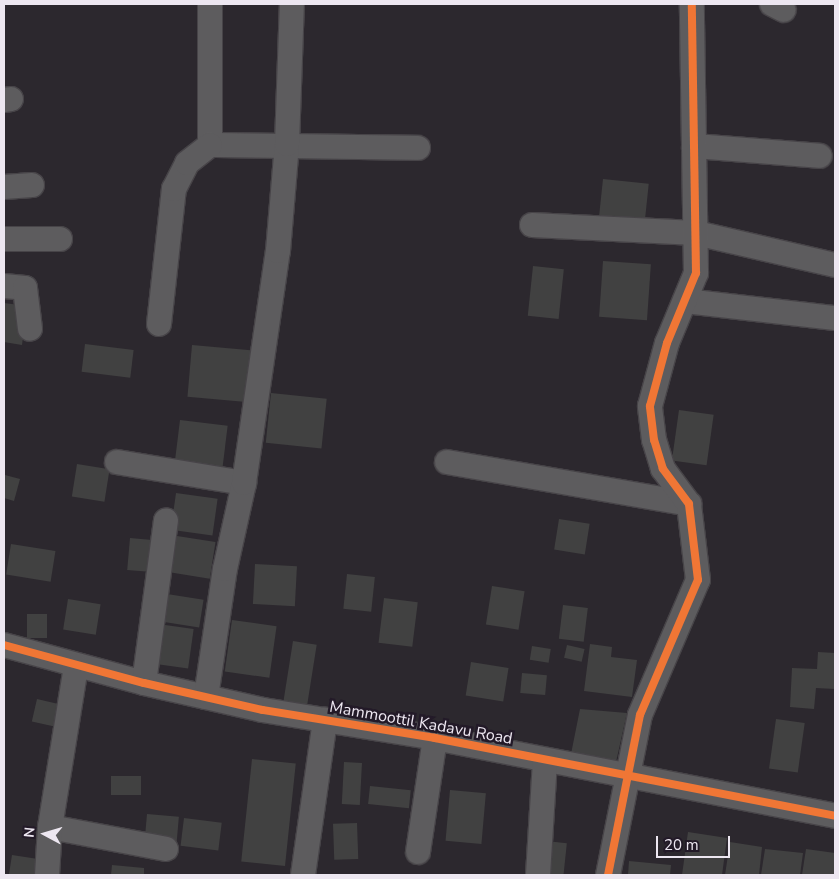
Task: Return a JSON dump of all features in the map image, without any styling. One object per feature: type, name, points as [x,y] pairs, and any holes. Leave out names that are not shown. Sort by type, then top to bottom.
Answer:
[{"type":"street","points":[[210,4],[210,145]]},
{"type":"street","points":[[206,697],[226,569],[244,483],[278,251],[288,144],[292,4]]},
{"type":"street","points":[[608,875],[630,776],[640,716],[698,580],[689,504],[663,469],[654,440],[650,406],[668,343],[696,273],[692,4]]},
{"type":"street","points":[[160,324],[174,189],[187,164],[210,145],[288,144],[418,148]]},
{"type":"street","points":[[694,146],[820,156]]},
{"type":"street","points":[[4,187],[32,186]]},
{"type":"street","points":[[532,225],[696,233],[835,265]]},
{"type":"street","points":[[4,240],[60,238]]},
{"type":"street","points":[[4,286],[25,288],[30,329]]},
{"type":"street","points":[[685,301],[835,318]]},
{"type":"street","points":[[117,462],[244,483]]},
{"type":"street","points":[[447,462],[689,504]]},
{"type":"street","points":[[144,684],[166,520]]},
{"type":"street","name":"Mammoottil Kadavu Road","points":[[4,645],[144,684],[206,697],[324,720],[435,738],[545,761],[835,816]]},
{"type":"street","points":[[47,875],[50,827],[76,666]]},
{"type":"street","points":[[303,875],[324,720]]},
{"type":"street","points":[[418,852],[435,738]]},
{"type":"street","points":[[538,875],[545,761]]},
{"type":"street","points":[[50,827],[166,849]]},
{"type":"building","points":[[603,179],[649,184],[645,222],[599,217]]},
{"type":"building","points":[[603,261],[651,264],[647,320],[599,317]]},
{"type":"building","points":[[533,266],[564,269],[559,319],[528,316]]},
{"type":"building","points":[[4,303],[27,306],[22,345],[4,342]]},
{"type":"building","points":[[85,344],[134,350],[130,378],[82,372]]},
{"type":"building","points":[[192,345],[251,350],[246,402],[187,397]]},
{"type":"building","points":[[271,393],[327,399],[321,449],[266,443]]},
{"type":"building","points":[[679,410],[714,415],[707,465],[672,461]]},
{"type":"building","points":[[180,420],[228,426],[223,468],[175,462]]},
{"type":"building","points":[[77,464],[110,469],[104,502],[72,497]]},
{"type":"building","points":[[5,475],[20,479],[14,501],[4,498]]},
{"type":"building","points":[[176,493],[218,499],[212,535],[171,530]]},
{"type":"building","points":[[559,519],[590,524],[585,554],[554,550]]},
{"type":"building","points":[[177,536],[216,542],[210,579],[171,573]]},
{"type":"building","points":[[130,538],[155,540],[152,572],[127,570]]},
{"type":"building","points":[[11,544],[55,551],[51,582],[6,575]]},
{"type":"building","points":[[255,564],[297,566],[295,606],[253,604]]},
{"type":"building","points":[[347,574],[375,577],[371,612],[343,609]]},
{"type":"building","points":[[492,586],[525,591],[518,630],[486,625]]},
{"type":"building","points":[[167,594],[204,600],[199,627],[163,622]]},
{"type":"building","points":[[384,598],[418,602],[412,647],[379,643]]},
{"type":"building","points":[[68,599],[101,604],[96,635],[63,630]]},
{"type":"building","points":[[563,605],[588,608],[584,642],[559,639]]},
{"type":"building","points":[[27,614],[47,614],[47,638],[27,638]]},
{"type":"building","points":[[232,620],[277,626],[269,678],[225,671]]},
{"type":"building","points":[[158,624],[194,629],[188,669],[152,664]]},
{"type":"building","points":[[293,641],[317,645],[307,706],[283,702]]},
{"type":"building","points":[[590,644],[612,647],[611,657],[637,660],[632,697],[584,691]]},
{"type":"building","points":[[567,645],[585,649],[582,662],[564,658]]},
{"type":"building","points":[[532,646],[551,649],[549,663],[530,660]]},
{"type":"building","points":[[818,652],[835,653],[835,689],[816,688],[814,709],[790,707],[792,668],[817,669]]},
{"type":"building","points":[[471,662],[509,668],[503,702],[466,696]]},
{"type":"building","points":[[522,673],[547,675],[545,695],[520,693]]},
{"type":"building","points":[[37,699],[58,704],[53,726],[32,721]]},
{"type":"building","points":[[580,709],[627,713],[616,762],[571,754]]},
{"type":"building","points":[[776,719],[805,723],[798,773],[769,769]]},
{"type":"building","points":[[252,759],[296,764],[285,866],[241,861]]},
{"type":"building","points":[[344,762],[362,763],[360,805],[342,804]]},
{"type":"building","points":[[111,776],[141,776],[141,795],[111,795]]},
{"type":"building","points":[[370,786],[411,790],[409,808],[368,804]]},
{"type":"building","points":[[450,790],[486,793],[481,844],[446,841]]},
{"type":"building","points":[[147,814],[179,817],[177,842],[145,839]]},
{"type":"building","points":[[184,818],[222,823],[218,850],[181,846]]},
{"type":"building","points":[[357,823],[358,859],[334,860],[333,824]]},
{"type":"building","points":[[688,832],[727,838],[722,875],[682,875]]},
{"type":"building","points":[[537,840],[567,843],[563,875],[533,875]]},
{"type":"building","points":[[730,842],[762,847],[759,875],[725,875]]},
{"type":"building","points":[[765,849],[803,853],[800,875],[761,875]]},
{"type":"building","points":[[806,849],[835,853],[835,875],[802,875]]},
{"type":"building","points":[[12,855],[38,859],[36,875],[9,874]]},
{"type":"building","points":[[629,861],[671,865],[670,875],[628,875]]},
{"type":"building","points":[[112,865],[144,868],[144,875],[111,875]]},
{"type":"cycle path","points":[[608,875],[640,715],[698,580],[689,504],[663,469],[654,440],[650,406],[667,343],[696,273],[692,4]]},
{"type":"cycle path","points":[[4,645],[144,683],[263,710],[435,738],[835,816]]}]
